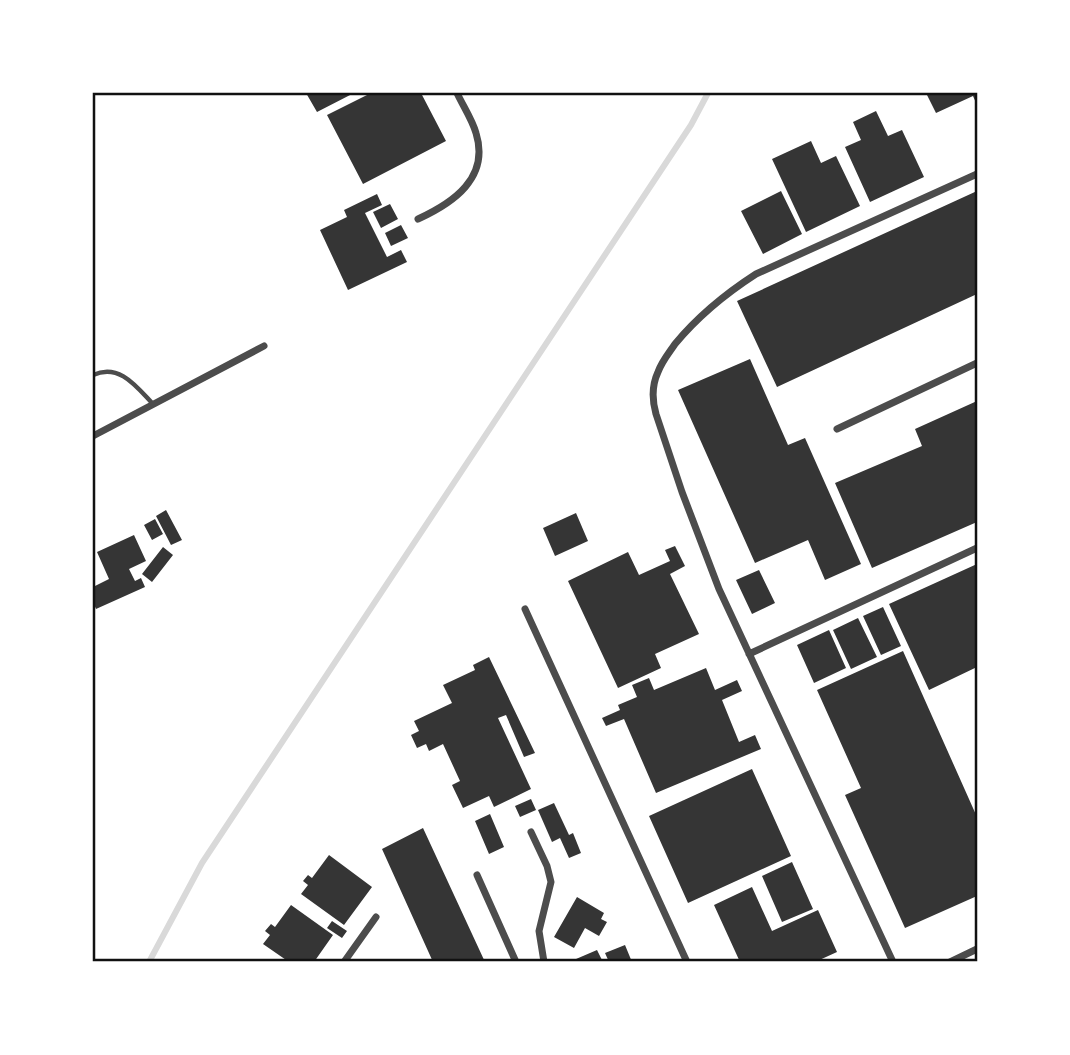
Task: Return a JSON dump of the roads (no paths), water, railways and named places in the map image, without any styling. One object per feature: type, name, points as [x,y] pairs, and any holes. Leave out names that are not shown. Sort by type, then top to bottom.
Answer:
[{"type":"street","points":[[418,219],[460,194],[475,172],[478,159],[476,132],[457,93]]},
{"type":"street","points":[[893,962],[719,589],[656,414],[653,394],[663,360],[689,327],[732,289],[756,274],[977,174]]},
{"type":"street","points":[[93,436],[264,346]]},
{"type":"street","points":[[837,429],[977,363]]},
{"type":"street","points":[[749,654],[977,548]]},
{"type":"street","points":[[524,609],[687,962]]},
{"type":"street","points":[[531,832],[547,866],[551,882],[540,931],[544,962]]},
{"type":"street","points":[[477,875],[516,962]]},
{"type":"street","points":[[344,962],[376,917]]},
{"type":"street","points":[[950,962],[977,949]]},
{"type":"lane","points":[[93,375],[111,372],[125,376],[152,404]]},
{"type":"waterway","points":[[149,962],[202,863],[691,125],[708,93]]}]
